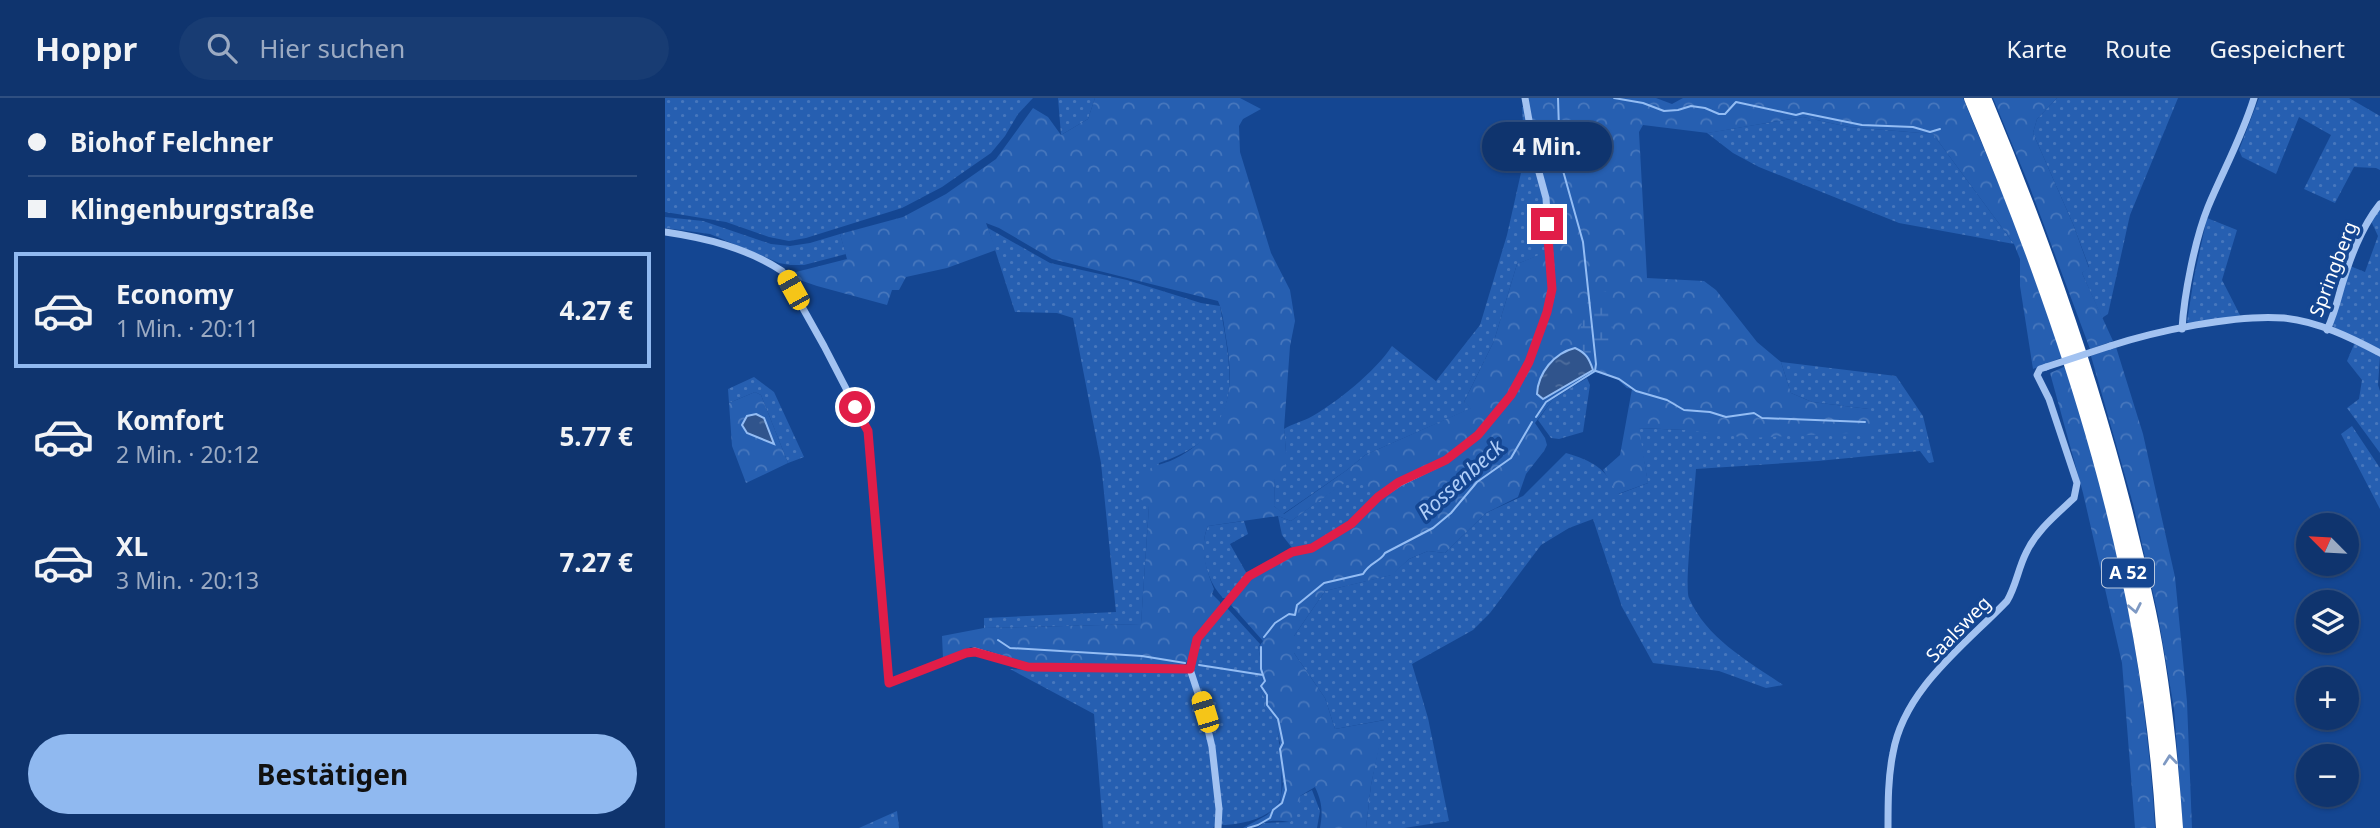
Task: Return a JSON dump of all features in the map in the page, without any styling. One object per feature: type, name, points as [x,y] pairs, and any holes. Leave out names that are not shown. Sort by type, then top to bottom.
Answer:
[{"type":"highway","name":"A 52","points":[[1971,98],[2047,286],[2105,477],[2124,553],[2136,617],[2148,690],[2163,828]]},
{"type":"highway","name":"A 52","points":[[1984,98],[2057,283],[2080,348],[2113,461],[2150,613],[2162,689],[2176,828]]},
{"type":"street","points":[[1218,828],[1219,809],[1212,747],[1205,712],[1190,669],[1197,639],[1249,576],[1292,552],[1312,548],[1351,524],[1378,497],[1399,482],[1446,460],[1478,435],[1511,395],[1529,362],[1547,312],[1552,289],[1546,198],[1525,98]]},
{"type":"street","points":[[2183,329],[2191,274],[2203,222],[2254,98]]},
{"type":"street","name":"Springberg","points":[[2183,329],[2265,318],[2286,318],[2327,330],[2338,306],[2340,290],[2363,228],[2380,204]]},
{"type":"street","points":[[665,232],[715,240],[782,271],[868,431],[889,683],[966,653],[975,652],[1028,667],[1190,669]]},
{"type":"street","name":"Saalsweg","points":[[1888,828],[1893,751],[1907,715],[1946,662],[2007,601],[2034,539],[2074,498],[2076,492],[2077,483],[2070,460],[2049,399],[2037,375],[2038,371],[2139,337],[2183,329]]},
{"type":"street","points":[[2327,330],[2380,353]]},
{"type":"green space","points":[[665,98],[1033,98],[1018,114],[991,153],[942,187],[902,208],[789,241],[726,222],[665,212]]},
{"type":"green space","points":[[1058,98],[1095,98],[1088,119],[1061,135]]},
{"type":"green space","points":[[1095,98],[1240,98],[1261,109],[1243,119],[1239,126],[1240,152],[1271,253],[1290,290],[1295,321],[1290,346],[1284,429],[1285,474],[1275,478],[1274,506],[1284,514],[1365,455],[1471,408],[1464,402],[1494,341],[1517,264],[1551,250],[1540,165],[1527,98],[1656,98],[1672,104],[1683,98],[1963,98],[2013,219],[2063,357],[2033,369],[2020,286],[2020,259],[2014,244],[1933,134],[1849,127],[1803,117],[1708,133],[1643,125],[1639,132],[1647,278],[1704,281],[1716,290],[1757,342],[1781,362],[1791,393],[1812,402],[1869,409],[1877,421],[1872,432],[1749,438],[1685,430],[1639,428],[1648,483],[1618,494],[1603,470],[1620,455],[1632,389],[1617,379],[1597,372],[1592,374],[1553,399],[1535,423],[1547,445],[1526,474],[1518,497],[1486,513],[1445,553],[1428,551],[1409,559],[1392,575],[1325,591],[1294,636],[1294,653],[1325,698],[1335,729],[1385,720],[1371,785],[1366,828],[1320,828],[1321,807],[1315,787],[1300,796],[1299,806],[1290,822],[1272,821],[1243,828],[1267,815],[1280,802],[1283,784],[1278,749],[1280,743],[1275,720],[1264,707],[1260,688],[1263,680],[1258,648],[1263,641],[1231,605],[1250,578],[1294,554],[1311,550],[1379,499],[1357,474],[1291,521],[1278,516],[1208,526],[1204,541],[1205,558],[1214,589],[1212,594],[1221,607],[1192,641],[1189,660],[1184,665],[1045,665],[1018,662],[971,647],[943,658],[942,636],[984,628],[1141,624],[1149,506],[1136,495],[1149,470],[1182,455],[1198,444],[1219,419],[1225,405],[1229,390],[1229,357],[1218,301],[1052,259],[986,223],[996,250],[947,268],[906,277],[899,290],[892,290],[887,305],[791,277],[792,273],[847,259],[840,234],[903,217],[946,194],[996,159],[1033,108],[1048,117],[1061,135],[1088,119]]},
{"type":"green space","points":[[1993,98],[2057,98],[2037,119],[2033,133],[2073,224],[2089,268],[2082,273],[2113,341],[2090,349],[2029,185]]},
{"type":"green space","points":[[2057,98],[2178,98],[2130,215],[2108,314],[2102,318],[2082,273],[2089,267],[2073,224],[2033,133],[2037,119]]},
{"type":"green space","points":[[2259,98],[2349,98],[2380,116],[2380,170],[2354,167],[2335,203],[2304,189],[2331,135],[2299,117],[2276,174],[2242,157],[2239,150]]},
{"type":"green space","points":[[1522,107],[1525,107],[1543,198],[1545,253],[1517,264],[1494,341],[1464,402],[1472,408],[1365,455],[1283,514],[1274,506],[1275,477],[1286,452],[1284,429],[1309,418],[1342,396],[1376,366],[1392,346],[1436,381],[1480,325],[1507,235],[1525,155]]},
{"type":"green space","points":[[1803,117],[1849,127],[1933,134],[2014,244],[1899,223],[1759,167],[1733,153],[1707,133]]},
{"type":"green space","points":[[2380,209],[2380,350],[2335,330],[2333,325],[2350,266],[2365,272],[2378,236],[2371,221]]},
{"type":"green space","points":[[665,217],[703,221],[771,244],[790,246],[840,234],[846,254],[804,265],[779,263],[710,234],[665,228]]},
{"type":"green space","points":[[2207,218],[2237,230],[2222,280],[2241,317],[2190,324],[2187,322],[2194,277]]},
{"type":"green space","points":[[988,228],[1050,263],[1127,280],[1201,303],[1220,306],[1228,357],[1227,401],[1220,420],[1207,437],[1187,451],[1159,463],[1149,506],[1141,624],[984,628],[984,618],[1116,612],[1101,463],[1073,318],[1057,313],[1015,312]]},
{"type":"green space","points":[[1606,291],[1614,335],[1608,351],[1589,358],[1575,348],[1589,297]]},
{"type":"green space","points":[[2355,342],[2380,356],[2380,453],[2347,408],[2359,399],[2362,380],[2347,361]]},
{"type":"green space","points":[[2116,347],[2143,434],[2175,577],[2187,702],[2192,828],[2183,828],[2174,709],[2158,615],[2133,504],[2091,356]]},
{"type":"green space","points":[[1781,362],[1896,376],[1923,416],[1934,462],[1929,463],[1920,451],[1696,469],[1689,558],[1689,598],[1706,626],[1717,637],[1783,685],[1766,688],[1719,671],[1653,663],[1622,607],[1593,519],[1569,528],[1541,545],[1490,613],[1473,630],[1412,664],[1428,718],[1449,821],[1404,828],[1366,828],[1371,785],[1384,720],[1335,729],[1325,698],[1294,653],[1294,636],[1325,591],[1391,575],[1409,559],[1428,551],[1445,553],[1486,513],[1523,496],[1566,453],[1597,467],[1609,478],[1619,494],[1648,483],[1638,428],[1685,430],[1869,409],[1812,402],[1791,393]]},
{"type":"green space","points":[[2066,366],[2102,493],[2132,628],[2144,709],[2155,828],[2135,828],[2122,663],[2083,493],[2050,373]]},
{"type":"green space","points":[[754,377],[774,392],[804,457],[788,463],[761,395],[755,392],[729,403],[728,389]]},
{"type":"green space","points":[[1587,378],[1590,385],[1583,432],[1559,439],[1551,438],[1538,420],[1553,399]]},
{"type":"green space","points":[[755,392],[761,395],[788,463],[746,483],[732,446],[729,403]]},
{"type":"green space","points":[[2352,426],[2380,468],[2380,509],[2341,434]]},
{"type":"green space","points":[[1357,473],[1376,495],[1327,536],[1293,549],[1282,535],[1278,516],[1291,521]]},
{"type":"green space","points":[[1244,521],[1248,534],[1230,544],[1247,574],[1229,598],[1223,598],[1212,583],[1205,564],[1205,535],[1208,526]]},
{"type":"green space","points":[[1227,608],[1260,644],[1258,648],[1263,680],[1260,688],[1264,707],[1275,719],[1278,734],[1280,800],[1262,817],[1242,823],[1216,824],[1213,828],[1103,828],[1094,714],[1010,669],[1194,673],[1197,644]]},
{"type":"green space","points":[[1312,790],[1320,811],[1317,828],[1257,828],[1264,823],[1290,822],[1300,796]]},
{"type":"green space","points":[[897,811],[899,828],[859,828]]},
{"type":"water","points":[[1575,348],[1587,356],[1593,370],[1543,399],[1537,394],[1544,372],[1560,354]]},
{"type":"water","points":[[756,414],[764,418],[774,444],[747,433],[742,425],[747,416]]},
{"type":"waterway","name":"Rossenbeck","points":[[1536,417],[1546,402],[1595,371],[1596,364],[1583,242],[1560,160],[1558,98]]},
{"type":"waterway","points":[[1614,98],[1643,103],[1664,111],[1691,106],[1725,114],[1736,102],[1862,125],[1913,127],[1930,132],[1940,129]]},
{"type":"waterway","points":[[1596,371],[1619,379],[1636,391],[1667,400],[1684,410],[1710,412],[1726,417],[1754,413],[1762,418],[1865,422]]},
{"type":"waterway","name":"Rossenbeck","points":[[1264,637],[1275,623],[1289,614],[1295,615],[1297,605],[1324,583],[1363,574],[1385,553],[1433,528],[1451,513],[1477,482],[1511,458],[1532,422]]},
{"type":"waterway","points":[[998,640],[1010,648],[1142,656],[1185,663]]},
{"type":"waterway","name":"Rossenbeck","points":[[1248,828],[1270,818],[1273,810],[1282,803],[1286,790],[1280,749],[1283,743],[1278,719],[1267,705],[1267,695],[1261,686],[1265,681],[1261,669],[1261,647]]},
{"type":"waterway","points":[[1199,665],[1263,675]]},
{"type":"route","points":[[855,407],[868,431],[889,683],[966,653],[975,652],[1028,667],[1190,669],[1197,639],[1249,576],[1292,552],[1312,548],[1351,524],[1378,497],[1399,482],[1446,460],[1478,435],[1511,395],[1529,362],[1547,312],[1552,289],[1547,224]]}]
